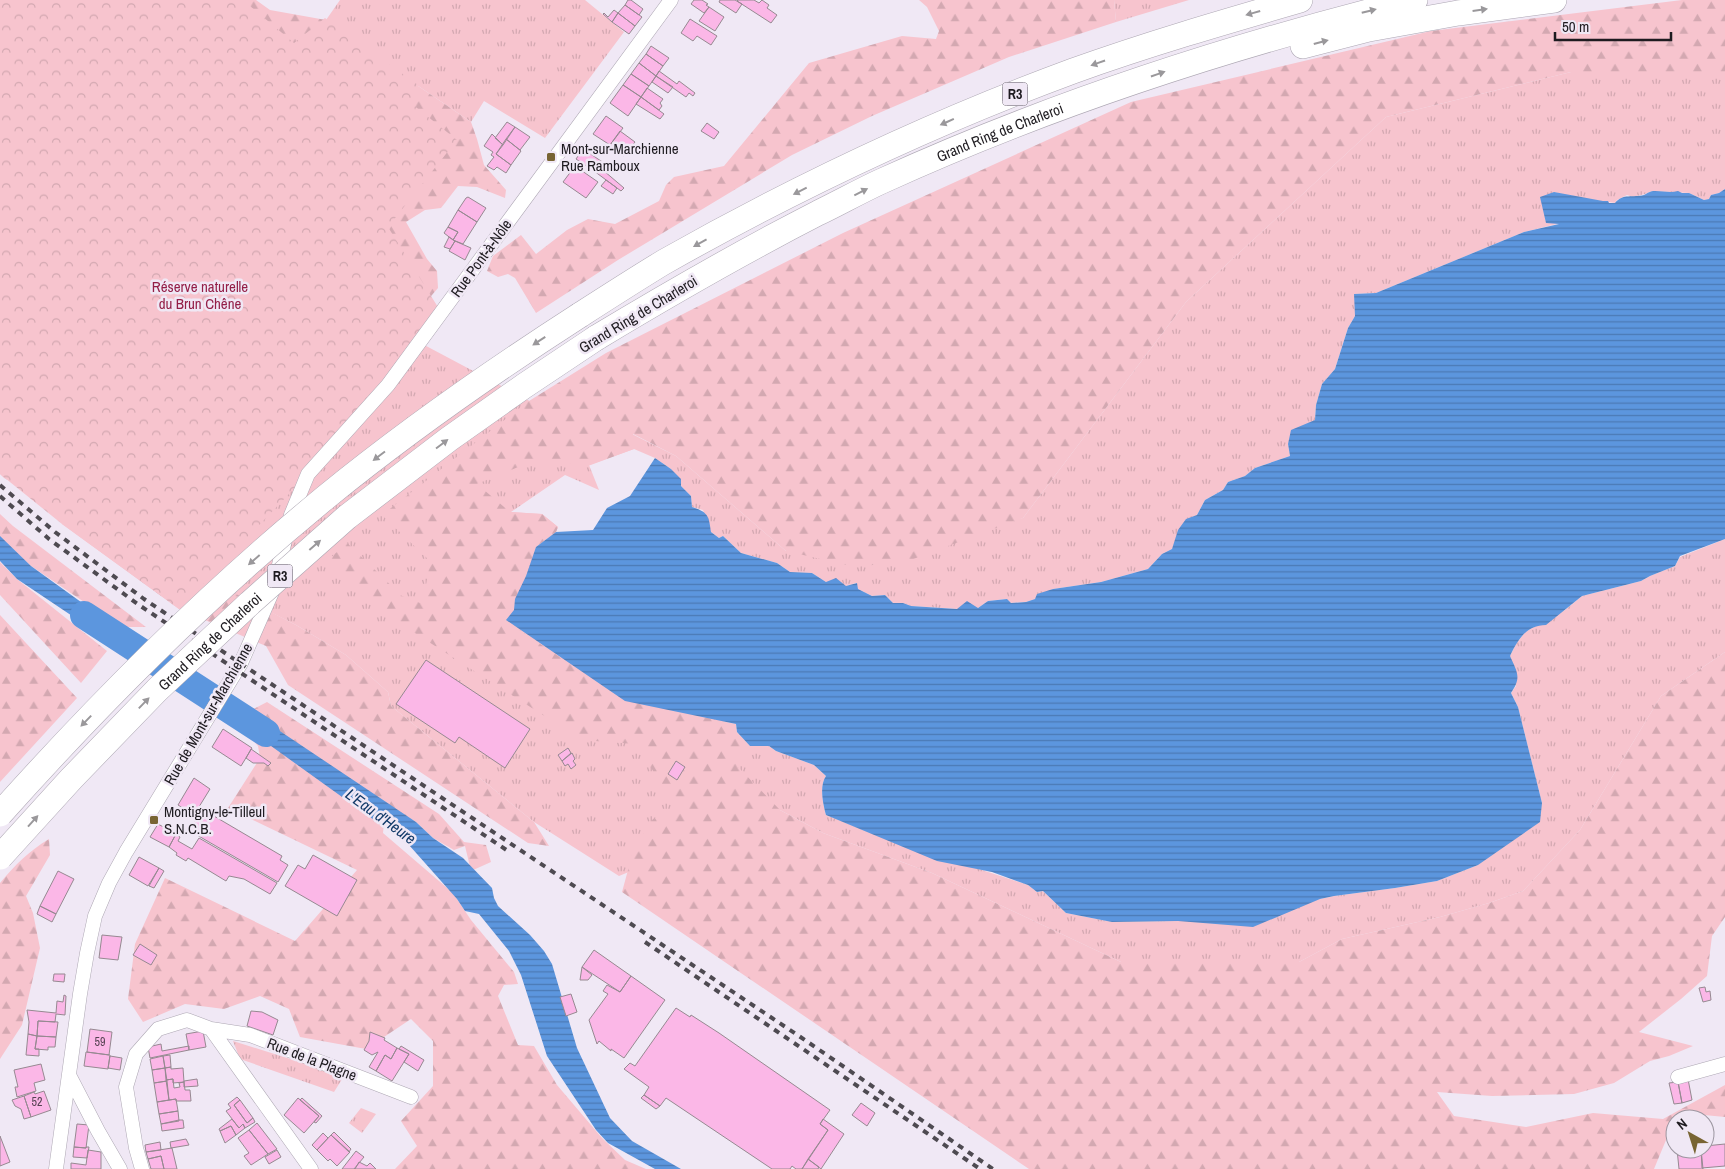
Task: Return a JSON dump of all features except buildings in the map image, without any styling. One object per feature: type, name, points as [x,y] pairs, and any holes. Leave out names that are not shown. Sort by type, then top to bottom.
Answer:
[{"type":"highway","name":"Grand Ring de Charleroi","points":[[0,814],[48,760],[136,670],[228,583],[319,503],[430,417],[580,314],[663,263],[742,219],[869,156],[960,116],[1082,68],[1201,28],[1300,0]]},
{"type":"highway","name":"Grand Ring de Charleroi","points":[[0,857],[71,779],[157,690],[250,603],[347,517],[449,439],[596,338],[755,245],[882,181],[974,142],[1084,99],[1205,59],[1335,20],[1415,0]]},
{"type":"highway","points":[[1205,59],[1252,60],[1369,29],[1458,13],[1554,0]]},
{"type":"street","name":"Rue Pont-à-Nôle","points":[[292,515],[308,474],[388,385],[671,0]]},
{"type":"street","name":"Rue de Mont-sur-Marchienne","points":[[56,1169],[80,994],[95,916],[109,883],[126,852],[241,663],[273,590],[292,515]]},
{"type":"street","name":"Rue de la Plagne","points":[[142,1169],[136,1148],[126,1087],[136,1054],[158,1029],[187,1020],[211,1029],[250,1035],[411,1097]]},
{"type":"street","points":[[211,1029],[311,1169]]},
{"type":"street","points":[[1678,1077],[1725,1064]]},
{"type":"street","points":[[69,1075],[120,1169]]},
{"type":"green space","points":[[0,0],[413,339],[584,430],[632,434],[676,456],[786,551],[1023,518],[1186,302],[1386,117],[1571,72],[1725,72],[1725,189],[1704,200],[1689,193],[1652,191],[1633,197],[1627,195],[1615,203],[1572,197],[1554,192],[1544,212],[1546,222],[1561,223],[1524,232],[1376,293],[1355,294],[1355,316],[1348,328],[1335,369],[1322,384],[1316,405],[1315,420],[1288,444],[1290,456],[1255,468],[1245,476],[1228,482],[1223,490],[1205,500],[1197,515],[1186,520],[1172,549],[1162,554],[1148,569],[1101,582],[1053,589],[1026,602],[1011,603],[1006,599],[988,601],[978,608],[957,609],[893,603],[885,595],[872,596],[858,589],[856,583],[846,586],[826,582],[812,573],[790,572],[777,563],[741,553],[723,536],[719,538],[711,532],[703,510],[692,507],[691,496],[681,486],[671,469],[655,458],[634,449],[589,465],[599,490],[565,475],[511,512],[542,514],[558,527],[556,532],[536,547],[750,746],[769,746],[776,751],[814,765],[826,776],[822,790],[826,815],[884,838],[1028,885],[1037,892],[1043,891],[1066,913],[1112,922],[1178,921],[1395,888],[1437,881],[1478,865],[1542,803],[1518,707],[1511,693],[1516,686],[1510,656],[1525,632],[1565,610],[1582,596],[1641,581],[1675,566],[1680,557],[1725,539],[1725,652],[1661,696],[1580,830],[1523,891],[1440,917],[1342,939],[1299,962],[1121,962],[932,873],[823,833],[780,810],[619,876],[534,822],[391,706],[388,692],[346,655],[296,625],[4,478],[0,474]]},
{"type":"green space","name":"Réserve naturelle du Brun Chêne","points":[[0,0],[243,0],[294,43],[325,18],[418,85],[412,104],[457,140],[388,227],[441,312],[308,474],[179,609],[62,524],[0,474]]},
{"type":"green space","points":[[177,0],[256,0],[270,10],[326,20],[361,47],[471,122],[484,165],[506,190],[505,198],[477,187],[458,186],[441,208],[425,210],[406,222],[427,259],[437,271],[438,288],[414,316]]},
{"type":"green space","points":[[340,0],[585,0],[624,32],[545,138],[484,101],[471,122],[361,47],[326,20]]},
{"type":"green space","points":[[919,0],[1114,0],[1116,22],[1009,57],[872,116],[792,155],[618,260],[536,313],[515,278],[508,274],[498,277],[487,271],[493,256],[521,235],[536,254],[567,230],[588,219],[615,224],[659,201],[666,185],[674,177],[724,166],[809,63],[902,36],[936,39],[939,31],[927,7]]},
{"type":"green space","points":[[1114,0],[1189,0],[1116,22]]},
{"type":"green space","points":[[1682,0],[1725,0],[1725,72],[1571,72],[1386,117],[1186,302],[1023,518],[908,561],[855,567],[786,551],[676,456],[633,434],[634,449],[588,466],[535,460],[477,484],[510,512],[542,514],[558,527],[556,532],[536,547],[526,576],[515,599],[514,610],[506,621],[625,701],[736,724],[737,732],[750,746],[738,767],[780,810],[823,833],[932,873],[1121,962],[1299,962],[1342,939],[1440,917],[1523,891],[1580,830],[1661,696],[1725,652],[1725,917],[1712,936],[1707,976],[1639,1032],[1693,1046],[1669,1056],[1650,1061],[1614,1083],[1574,1094],[1492,1096],[1437,1092],[1454,1116],[1526,1127],[1593,1113],[1665,1118],[1665,1142],[1654,1169],[1029,1169],[622,892],[634,848],[653,819],[678,808],[635,744],[582,740],[368,603],[328,560],[347,543],[402,596],[423,604],[430,561],[382,515],[529,401],[606,353],[843,233],[1131,102],[1431,31]]},
{"type":"green space","points":[[0,514],[13,526],[146,627],[121,627],[31,566],[0,537]]},
{"type":"green space","points":[[106,521],[201,576],[296,625],[346,655],[388,692],[391,706],[534,822],[549,846],[528,843],[288,685],[266,646],[179,609],[62,524]]},
{"type":"green space","points":[[0,562],[17,579],[107,651],[81,683],[0,595]]},
{"type":"green space","points":[[0,615],[77,698],[0,782]]},
{"type":"green space","points":[[267,702],[439,814],[464,842],[486,845],[491,862],[471,871],[465,846],[454,850],[433,838],[416,822],[386,804],[383,833],[453,893],[471,920],[514,972],[518,984],[504,985],[498,996],[518,1045],[534,1046],[557,1085],[602,1138],[625,1160],[646,1169],[395,1169],[417,1146],[401,1121],[433,1086],[433,1041],[411,1019],[366,1049],[300,1037],[289,1009],[260,996],[224,1009],[185,1004],[143,1022],[128,999],[135,944],[165,878],[295,941],[357,870],[228,808],[260,758],[258,746],[234,719]]},
{"type":"green space","points":[[49,839],[50,855],[26,896],[33,913],[40,948],[22,1025],[0,1059],[0,883],[35,848]]},
{"type":"green space","points":[[233,1041],[344,1076],[334,1092],[240,1059]]},
{"type":"green space","points":[[1725,1085],[1725,1117],[1715,1116],[1715,1109],[1681,1109]]},
{"type":"green space","points":[[361,1108],[376,1114],[362,1133],[349,1123]]},
{"type":"water","points":[[1725,189],[1725,539],[1680,556],[1675,566],[1641,581],[1582,596],[1546,625],[1533,628],[1524,634],[1510,656],[1517,674],[1516,683],[1511,693],[1518,707],[1542,803],[1540,822],[1478,865],[1437,881],[1320,899],[1253,927],[1178,921],[1112,922],[1066,913],[1043,891],[1037,892],[1028,885],[992,872],[937,861],[826,815],[822,790],[826,776],[814,765],[776,751],[769,746],[750,746],[737,732],[736,724],[625,701],[506,620],[514,610],[515,599],[526,576],[536,547],[556,532],[593,530],[607,508],[630,496],[655,458],[681,479],[681,486],[691,496],[692,507],[707,515],[711,532],[719,538],[723,536],[741,553],[777,563],[790,572],[812,573],[826,582],[836,578],[846,586],[857,583],[858,589],[872,596],[885,595],[893,603],[957,609],[967,601],[978,608],[988,601],[1007,599],[1011,603],[1026,602],[1035,599],[1037,594],[1053,589],[1101,582],[1148,569],[1162,554],[1172,549],[1178,530],[1186,519],[1197,515],[1205,500],[1223,490],[1228,482],[1245,476],[1255,468],[1290,456],[1288,444],[1291,430],[1315,420],[1316,405],[1322,384],[1335,369],[1348,328],[1355,316],[1354,294],[1376,293],[1524,232],[1559,224],[1546,223],[1540,197],[1554,192],[1615,203],[1621,198],[1640,196],[1655,191],[1689,193],[1704,200]]},
{"type":"water","points":[[0,536],[31,566],[117,628],[111,642],[17,579],[0,561]]},
{"type":"water","points":[[241,705],[416,822],[433,838],[463,858],[492,888],[498,906],[530,935],[552,964],[577,1048],[610,1118],[632,1141],[681,1169],[655,1169],[608,1143],[596,1130],[547,1056],[521,975],[509,951],[479,914],[465,911],[457,899],[409,845],[232,718]]},
{"type":"waterway","name":"L'Eau d'Heure","points":[[84,615],[266,733]]},
{"type":"railway","points":[[0,485],[55,532],[144,599],[799,1036],[993,1169]]},
{"type":"railway","points":[[0,496],[49,539],[139,605],[508,851]]},
{"type":"railway","points":[[645,942],[980,1169]]},
{"type":"place","name":"Mont-sur-Marchienne Rue Ramboux","points":[[551,157]]},
{"type":"place","name":"Montigny-le-Tilleul S.N.C.B.","points":[[154,820]]}]
